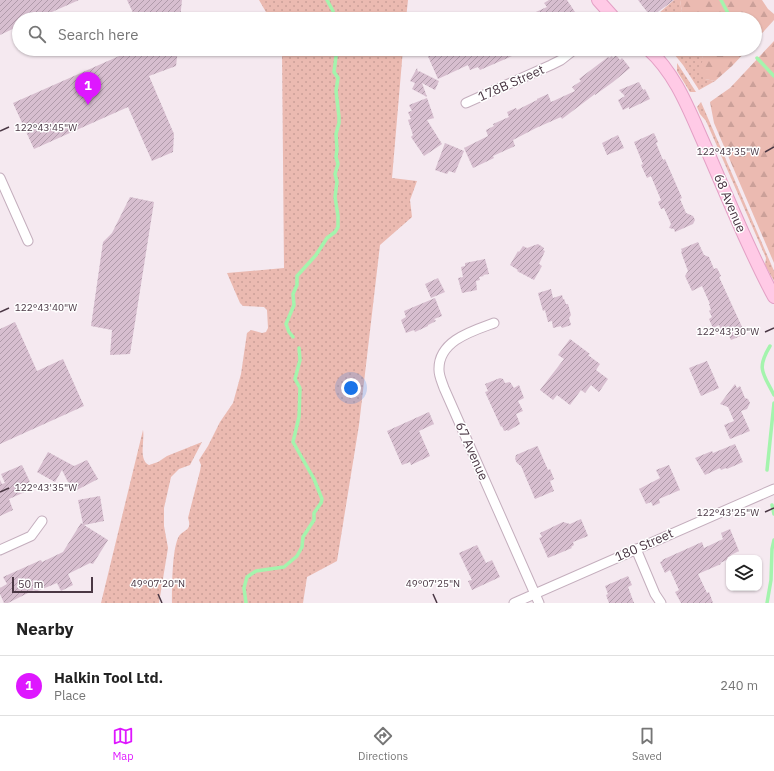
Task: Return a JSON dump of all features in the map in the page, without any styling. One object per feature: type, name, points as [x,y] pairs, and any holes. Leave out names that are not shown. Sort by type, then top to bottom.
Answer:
[{"type":"street","points":[[598,0],[608,12]]},
{"type":"street","name":"178B Street","points":[[466,103],[551,65],[566,56]]},
{"type":"street","name":"68 Avenue","points":[[655,56],[661,62],[680,90],[757,266],[774,297]]},
{"type":"street","points":[[0,178],[28,241]]},
{"type":"street","name":"67 Avenue","points":[[494,322],[456,339],[448,346],[440,360],[439,370],[444,388],[539,603]]},
{"type":"street","name":"180 Street","points":[[514,603],[774,488]]},
{"type":"street","points":[[0,550],[31,536],[42,521]]},
{"type":"street","points":[[636,549],[655,594],[661,603]]},
{"type":"green space","points":[[259,0],[408,0],[407,12],[266,12]]},
{"type":"green space","points":[[674,0],[680,0],[682,12],[660,12]]},
{"type":"green space","points":[[680,0],[762,0],[768,9],[774,14],[774,20],[762,33],[762,12],[682,12]]},
{"type":"green space","points":[[774,41],[774,263],[714,123],[710,102],[730,88],[760,56],[762,56],[762,54]]},
{"type":"green space","points":[[282,56],[402,56],[392,178],[417,181],[410,200],[412,217],[380,245],[359,425],[337,561],[307,577],[303,603],[172,603],[173,570],[176,544],[180,535],[189,526],[188,518],[201,465],[199,460],[220,422],[233,403],[241,374],[247,333],[251,330],[262,333],[266,332],[268,328],[267,310],[264,307],[243,306],[240,303],[227,273],[284,268]]},
{"type":"green space","points":[[676,56],[702,56],[705,79],[715,81],[699,90]]},
{"type":"green space","points":[[702,56],[741,56],[715,81],[705,79],[700,71],[703,58]]},
{"type":"green space","points":[[677,63],[696,92],[690,92],[677,71]]},
{"type":"green space","points":[[701,102],[774,271],[774,281],[765,265],[766,258],[706,121],[700,114],[697,107]]},
{"type":"green space","points":[[143,430],[143,454],[144,459],[149,465],[202,442],[190,465],[179,469],[171,477],[164,508],[164,526],[168,548],[159,603],[101,603]]},
{"type":"building","points":[[0,0],[79,0],[52,12],[12,12],[12,29],[0,35]]},
{"type":"building","points":[[127,0],[182,0],[181,12],[133,12]]},
{"type":"building","points":[[549,0],[567,0],[575,12],[536,12],[547,7],[544,3]]},
{"type":"building","points":[[638,0],[674,0],[658,12],[647,12]]},
{"type":"building","points":[[119,56],[177,56],[176,66],[149,76],[174,134],[173,152],[152,161],[128,107],[34,149],[13,103]]},
{"type":"building","points":[[428,56],[512,56],[480,70],[478,67],[470,70],[468,65],[438,79]]},
{"type":"building","points":[[612,56],[613,58],[617,56],[620,60],[622,58],[630,68],[562,119],[561,117],[513,140],[515,146],[493,156],[494,158],[473,168],[464,148],[488,136],[486,130],[494,126],[493,124],[509,117],[507,112],[516,108],[517,110],[548,94],[551,102],[575,91],[572,87],[581,81],[579,79],[608,57],[609,58]]},
{"type":"building","points":[[417,68],[418,72],[419,71],[439,81],[435,90],[422,83],[427,97],[412,89],[415,83],[410,81]]},
{"type":"building","points":[[639,82],[643,90],[645,89],[650,99],[629,109],[629,107],[623,110],[618,100],[625,96],[619,90]]},
{"type":"building","points":[[427,98],[434,118],[427,120],[442,144],[424,156],[411,137],[413,135],[408,120],[411,119],[408,112],[412,111],[409,105]]},
{"type":"building","points":[[654,133],[658,142],[656,143],[663,160],[665,159],[682,198],[680,199],[686,213],[693,216],[695,220],[693,224],[675,232],[674,229],[669,228],[671,224],[664,208],[661,209],[658,202],[661,200],[651,176],[647,178],[641,165],[643,164],[634,142]]},
{"type":"building","points":[[618,135],[624,148],[607,155],[602,143]]},
{"type":"building","points":[[445,143],[464,151],[455,173],[449,171],[447,174],[435,170]]},
{"type":"building","points":[[130,197],[154,202],[130,354],[110,355],[112,330],[91,326],[103,242],[112,233]]},
{"type":"building","points":[[698,242],[704,255],[709,257],[714,269],[717,268],[721,276],[719,277],[743,329],[741,330],[743,335],[731,340],[725,328],[721,330],[719,325],[713,328],[709,319],[712,317],[709,311],[711,310],[710,304],[702,286],[692,291],[685,276],[688,271],[681,249]]},
{"type":"building","points":[[538,244],[544,248],[543,250],[545,251],[539,264],[542,266],[534,280],[517,271],[518,270],[510,265],[518,251],[519,252],[523,246],[527,248]]},
{"type":"building","points":[[485,259],[489,274],[479,277],[480,280],[476,281],[477,290],[462,293],[458,278],[463,277],[461,267],[465,266],[465,263]]},
{"type":"building","points":[[438,278],[445,292],[431,298],[425,284]]},
{"type":"building","points":[[551,289],[553,298],[562,295],[566,304],[568,304],[571,315],[569,318],[571,325],[562,328],[561,326],[553,328],[552,321],[548,322],[538,293]]},
{"type":"building","points":[[435,298],[442,316],[434,319],[436,321],[428,326],[415,332],[414,330],[406,333],[401,320],[406,317],[404,311]]},
{"type":"building","points":[[15,322],[37,371],[63,359],[84,406],[0,444],[0,329]]},
{"type":"building","points":[[570,339],[590,354],[588,355],[600,364],[596,370],[608,379],[599,392],[591,385],[585,393],[581,390],[570,405],[557,395],[553,400],[540,390],[564,359],[558,355]]},
{"type":"building","points":[[707,361],[719,388],[701,396],[689,368]]},
{"type":"building","points":[[500,378],[503,379],[505,383],[510,382],[514,388],[519,385],[524,398],[518,401],[523,411],[516,414],[520,424],[508,431],[504,431],[502,426],[501,427],[485,392],[488,391],[485,384]]},
{"type":"building","points":[[735,384],[737,388],[740,386],[745,398],[748,399],[750,403],[747,409],[741,411],[750,431],[730,439],[724,425],[734,421],[728,407],[720,404]]},
{"type":"building","points":[[429,412],[434,424],[419,431],[430,456],[411,465],[410,462],[402,465],[387,431]]},
{"type":"building","points":[[735,444],[743,462],[727,469],[721,470],[720,468],[705,475],[695,458],[712,451],[713,453]]},
{"type":"building","points":[[537,446],[548,470],[550,469],[554,479],[550,481],[554,491],[535,499],[521,466],[515,459],[516,455]]},
{"type":"building","points":[[48,452],[74,466],[87,460],[98,479],[73,492],[62,470],[55,482],[37,472]]},
{"type":"building","points":[[22,465],[30,482],[24,485],[27,491],[9,499],[13,510],[0,516],[0,480],[2,484],[5,483],[1,474]]},
{"type":"building","points":[[669,465],[680,490],[659,499],[660,503],[653,506],[651,502],[646,504],[639,489],[660,478],[656,470]]},
{"type":"building","points":[[100,496],[104,521],[84,525],[108,540],[93,564],[90,563],[68,574],[73,585],[61,591],[57,583],[35,592],[34,590],[8,603],[4,603],[0,594],[0,588],[7,584],[3,577],[63,552],[81,523],[83,524],[78,500]]},
{"type":"building","points":[[581,519],[588,536],[573,542],[574,545],[571,547],[572,548],[548,558],[539,538],[542,537],[540,533],[563,522],[570,524]]},
{"type":"building","points":[[730,529],[739,551],[731,555],[726,555],[726,560],[720,563],[721,564],[698,574],[707,593],[709,592],[713,603],[681,603],[675,592],[679,590],[670,570],[665,573],[660,562],[702,542],[704,548],[723,539],[721,533]]},
{"type":"building","points":[[477,545],[486,563],[492,560],[500,577],[472,590],[468,581],[472,580],[459,553]]},
{"type":"building","points":[[628,576],[632,585],[628,587],[634,603],[609,603],[605,586]]},
{"type":"waterway","points":[[327,0],[333,12]]},
{"type":"waterway","points":[[721,0],[727,12]]},
{"type":"waterway","points":[[293,337],[286,324],[294,305],[293,294],[297,285],[297,276],[316,255],[327,238],[335,232],[338,227],[335,197],[337,182],[335,174],[338,164],[336,157],[336,134],[339,123],[336,91],[338,78],[334,72],[336,56]]},
{"type":"waterway","points":[[757,58],[774,76]]},
{"type":"waterway","points":[[770,346],[763,360],[762,366],[764,376],[774,395]]},
{"type":"waterway","points":[[246,603],[244,588],[247,577],[256,571],[284,567],[297,556],[302,547],[303,537],[314,520],[314,513],[322,499],[314,479],[293,442],[299,417],[300,388],[295,379],[300,360],[299,348]]},
{"type":"waterway","points":[[767,470],[774,403]]},
{"type":"waterway","points":[[772,505],[774,514]]},
{"type":"waterway","points":[[767,603],[771,580],[772,549],[774,540]]},
{"type":"place","name":"Halkin Tool Ltd.","points":[[88,105]]}]
